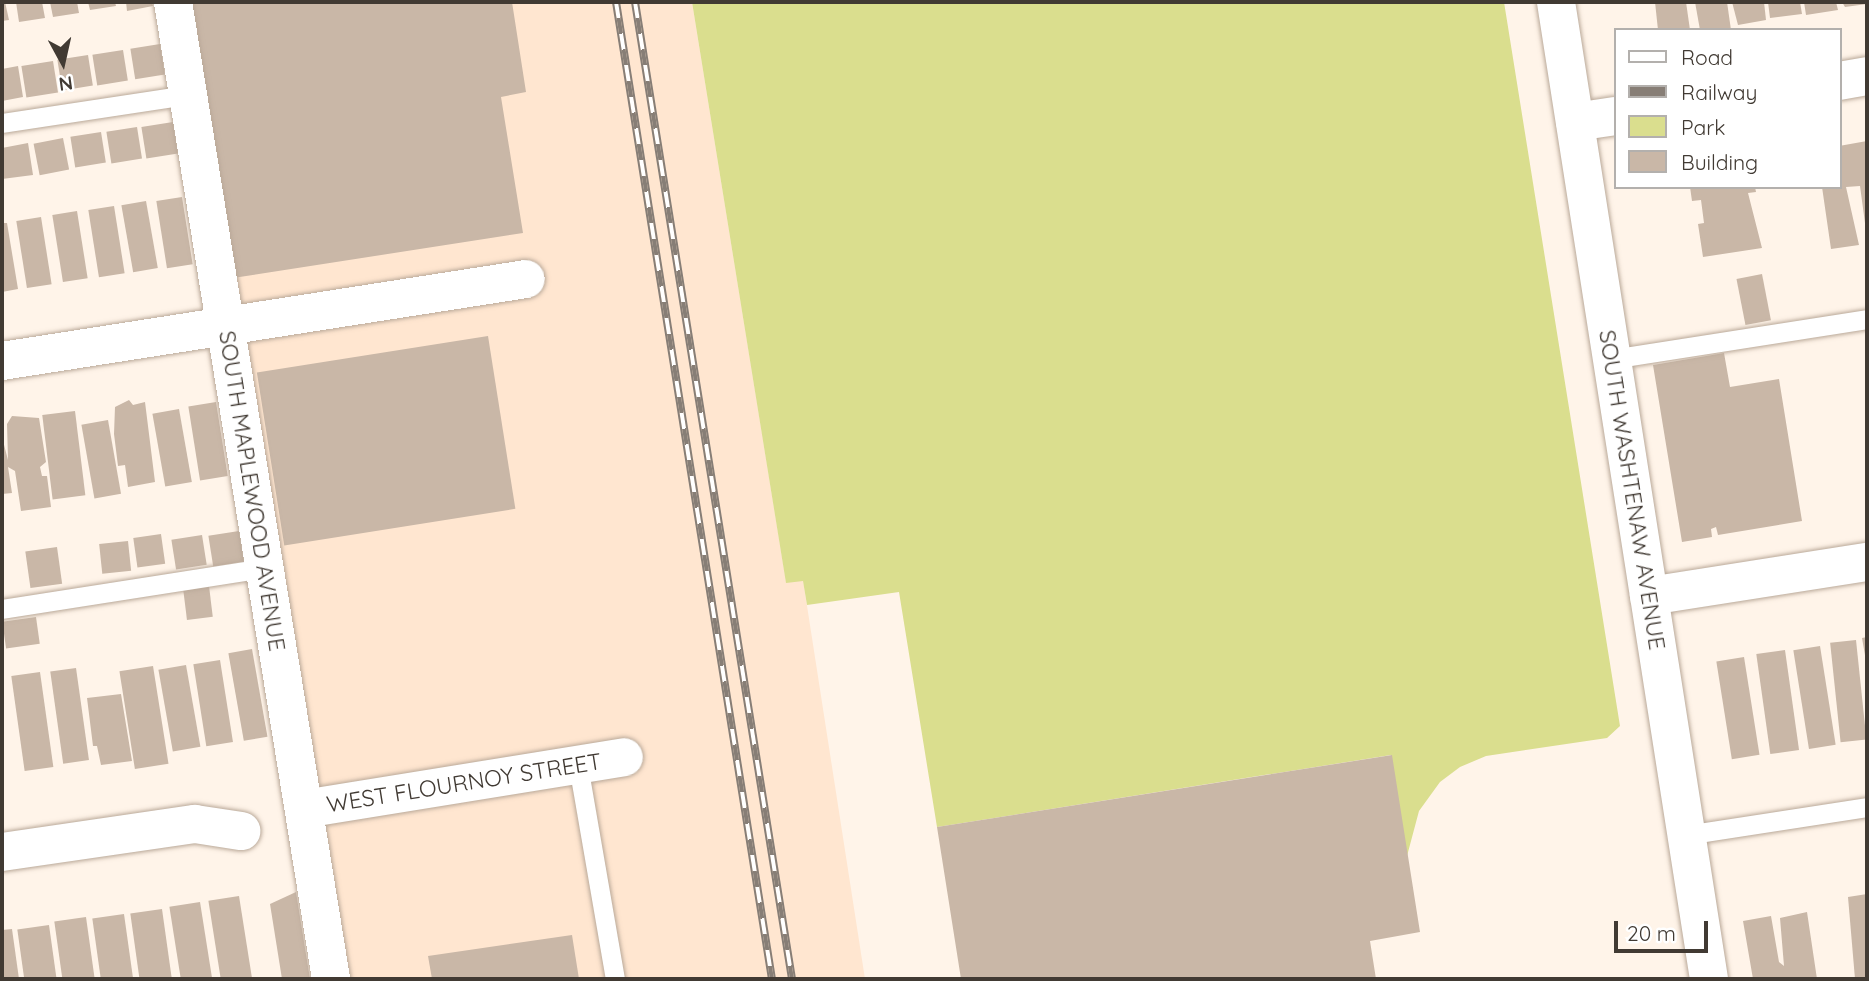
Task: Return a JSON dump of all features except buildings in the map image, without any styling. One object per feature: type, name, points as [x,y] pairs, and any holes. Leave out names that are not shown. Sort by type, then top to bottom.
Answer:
[{"type":"street","name":"SOUTH MAPLEWOOD AVENUE","points":[[173,2],[331,979]]},
{"type":"street","name":"SOUTH WASHTENAW AVENUE","points":[[1556,2],[1709,979]]},
{"type":"street","points":[[1841,81],[1867,76]]},
{"type":"street","points":[[1575,122],[1614,116]]},
{"type":"street","points":[[2,361],[526,279]]},
{"type":"street","points":[[1649,596],[1867,562]]},
{"type":"street","name":"WEST FLOURNOY STREET","points":[[304,809],[624,757]]},
{"type":"street","points":[[2,852],[195,824],[241,831]]},
{"type":"lane","points":[[2,123],[188,95]]},
{"type":"lane","points":[[1612,359],[1867,320]]},
{"type":"lane","points":[[2,610],[265,568]]},
{"type":"lane","points":[[578,765],[615,979]]},
{"type":"lane","points":[[1686,835],[1867,807]]},
{"type":"shaded area","points":[[180,2],[692,2],[786,582],[803,580],[865,979],[345,979]]},
{"type":"green space","points":[[692,2],[1504,2],[1620,726],[1607,738],[1486,756],[1460,767],[1440,782],[1419,811],[1407,856],[1391,755],[937,827],[899,592],[807,605],[803,581],[786,583]]},
{"type":"railway","points":[[616,2],[772,979]]},
{"type":"railway","points":[[635,2],[792,979]]}]
